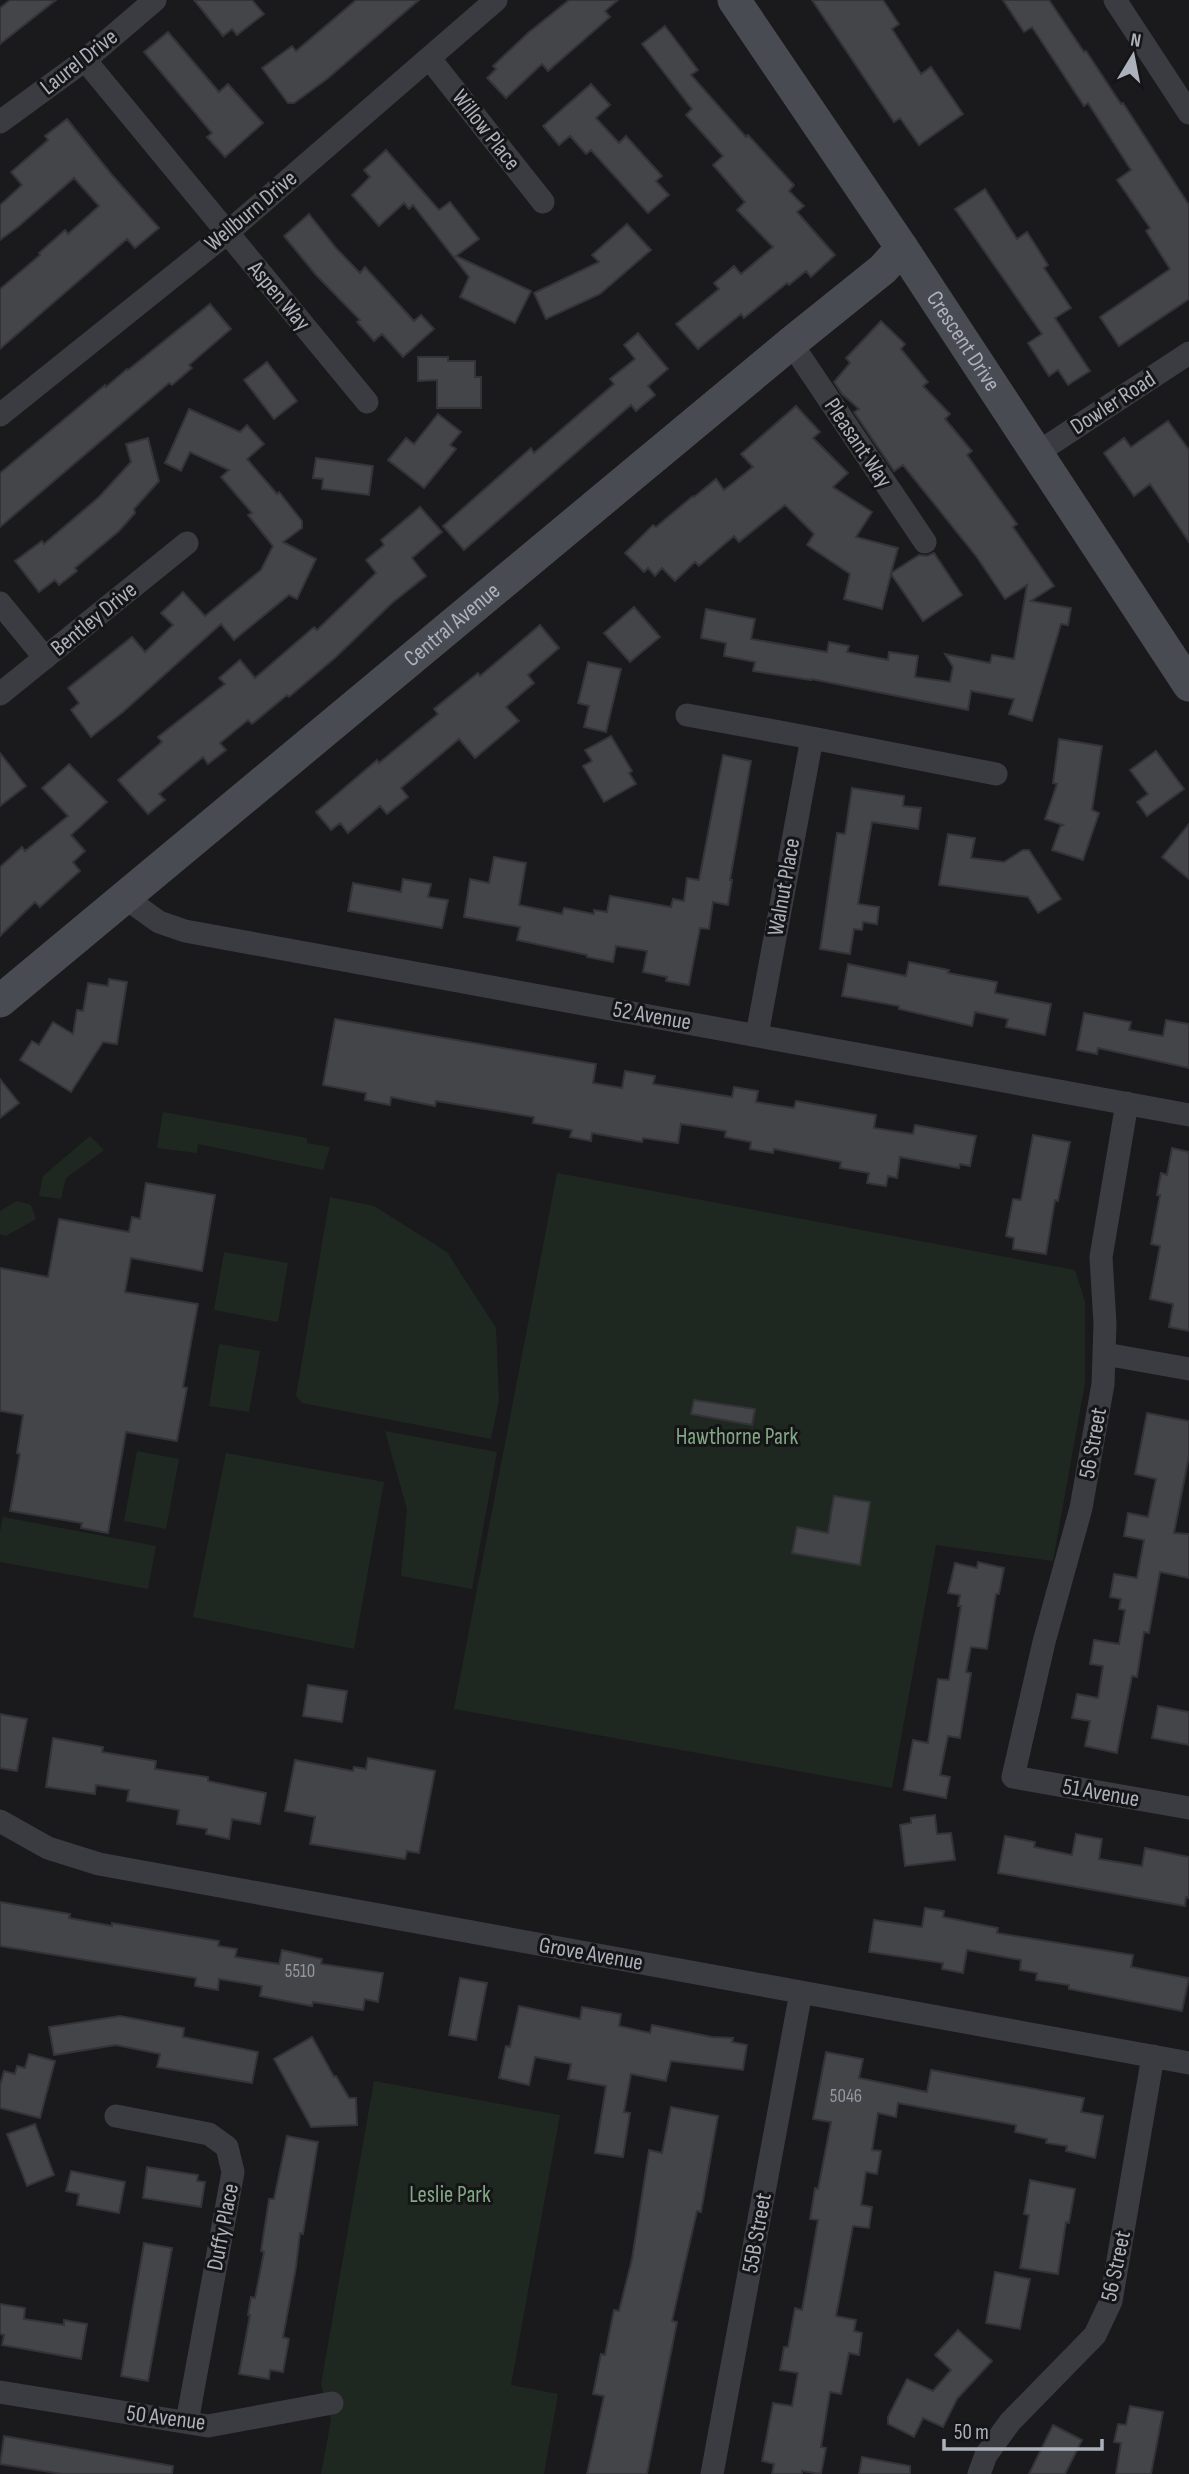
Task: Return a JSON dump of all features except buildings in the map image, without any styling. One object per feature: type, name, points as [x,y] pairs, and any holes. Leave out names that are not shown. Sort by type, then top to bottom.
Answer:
[{"type":"street","name":"Laurel Drive","points":[[0,122],[85,60],[155,0]]},
{"type":"street","name":"Wellburn Drive","points":[[0,415],[227,233],[496,0]]},
{"type":"street","name":"Crescent Drive","points":[[734,0],[902,248],[1189,685]]},
{"type":"street","points":[[1115,0],[1189,113]]},
{"type":"street","name":"Willow Place","points":[[430,58],[543,202]]},
{"type":"street","name":"Aspen Way","points":[[85,60],[367,402]]},
{"type":"street","name":"Central Avenue","points":[[0,1001],[791,343],[883,270],[902,248]]},
{"type":"street","name":"Pleasant Way","points":[[791,343],[925,542]]},
{"type":"street","name":"Dowler Road","points":[[1037,453],[1189,353]]},
{"type":"street","name":"Bentley Drive","points":[[0,694],[187,543]]},
{"type":"street","points":[[0,603],[45,658]]},
{"type":"street","points":[[687,715],[996,774]]},
{"type":"street","name":"Walnut Place","points":[[757,1035],[812,738]]},
{"type":"street","name":"52 Avenue","points":[[124,897],[159,922],[185,930],[1189,1115]]},
{"type":"street","name":"56 Street","points":[[1013,1777],[1040,1655],[1081,1508],[1103,1384],[1105,1354],[1101,1257],[1127,1103]]},
{"type":"street","points":[[1105,1354],[1189,1369]]},
{"type":"street","name":"51 Avenue","points":[[1013,1777],[1189,1808]]},
{"type":"street","name":"Grove Avenue","points":[[0,1822],[48,1848],[99,1864],[1189,2063]]},
{"type":"street","name":"55B Street","points":[[712,2474],[801,1992]]},
{"type":"street","name":"56 Street","points":[[979,2474],[986,2455],[1010,2422],[1095,2335],[1111,2301],[1153,2056]]},
{"type":"street","name":"Duffy Place","points":[[116,2116],[209,2133],[227,2147],[233,2172],[187,2423]]},
{"type":"street","name":"50 Avenue","points":[[0,2392],[208,2426],[331,2403]]},
{"type":"green space","points":[[163,1112],[307,1138],[307,1143],[330,1147],[323,1170],[198,1144],[197,1153],[157,1148]]},
{"type":"green space","points":[[90,1136],[104,1150],[66,1178],[61,1199],[39,1196],[43,1176]]},
{"type":"green space","name":"Hawthorne Park","points":[[557,1173],[1075,1270],[1085,1302],[1085,1383],[1053,1561],[936,1545],[892,1788],[454,1709]]},
{"type":"green space","points":[[330,1197],[374,1206],[447,1252],[496,1328],[499,1400],[491,1439],[302,1403],[296,1396]]},
{"type":"green space","points":[[17,1201],[31,1205],[36,1219],[6,1236],[0,1234],[0,1211]]},
{"type":"green space","points":[[224,1252],[288,1263],[278,1322],[214,1310]]},
{"type":"green space","points":[[219,1344],[260,1351],[249,1412],[209,1406]]},
{"type":"green space","points":[[385,1431],[497,1452],[472,1589],[401,1576],[407,1509]]},
{"type":"green space","points":[[137,1451],[179,1459],[166,1529],[124,1521]]},
{"type":"green space","points":[[226,1453],[384,1482],[354,1649],[193,1617]]},
{"type":"green space","points":[[3,1517],[156,1546],[148,1589],[0,1562]]},
{"type":"green space","name":"Leslie Park","points":[[374,2081],[560,2115],[511,2385],[558,2394],[544,2474],[321,2474],[331,2420],[321,2384]]}]
